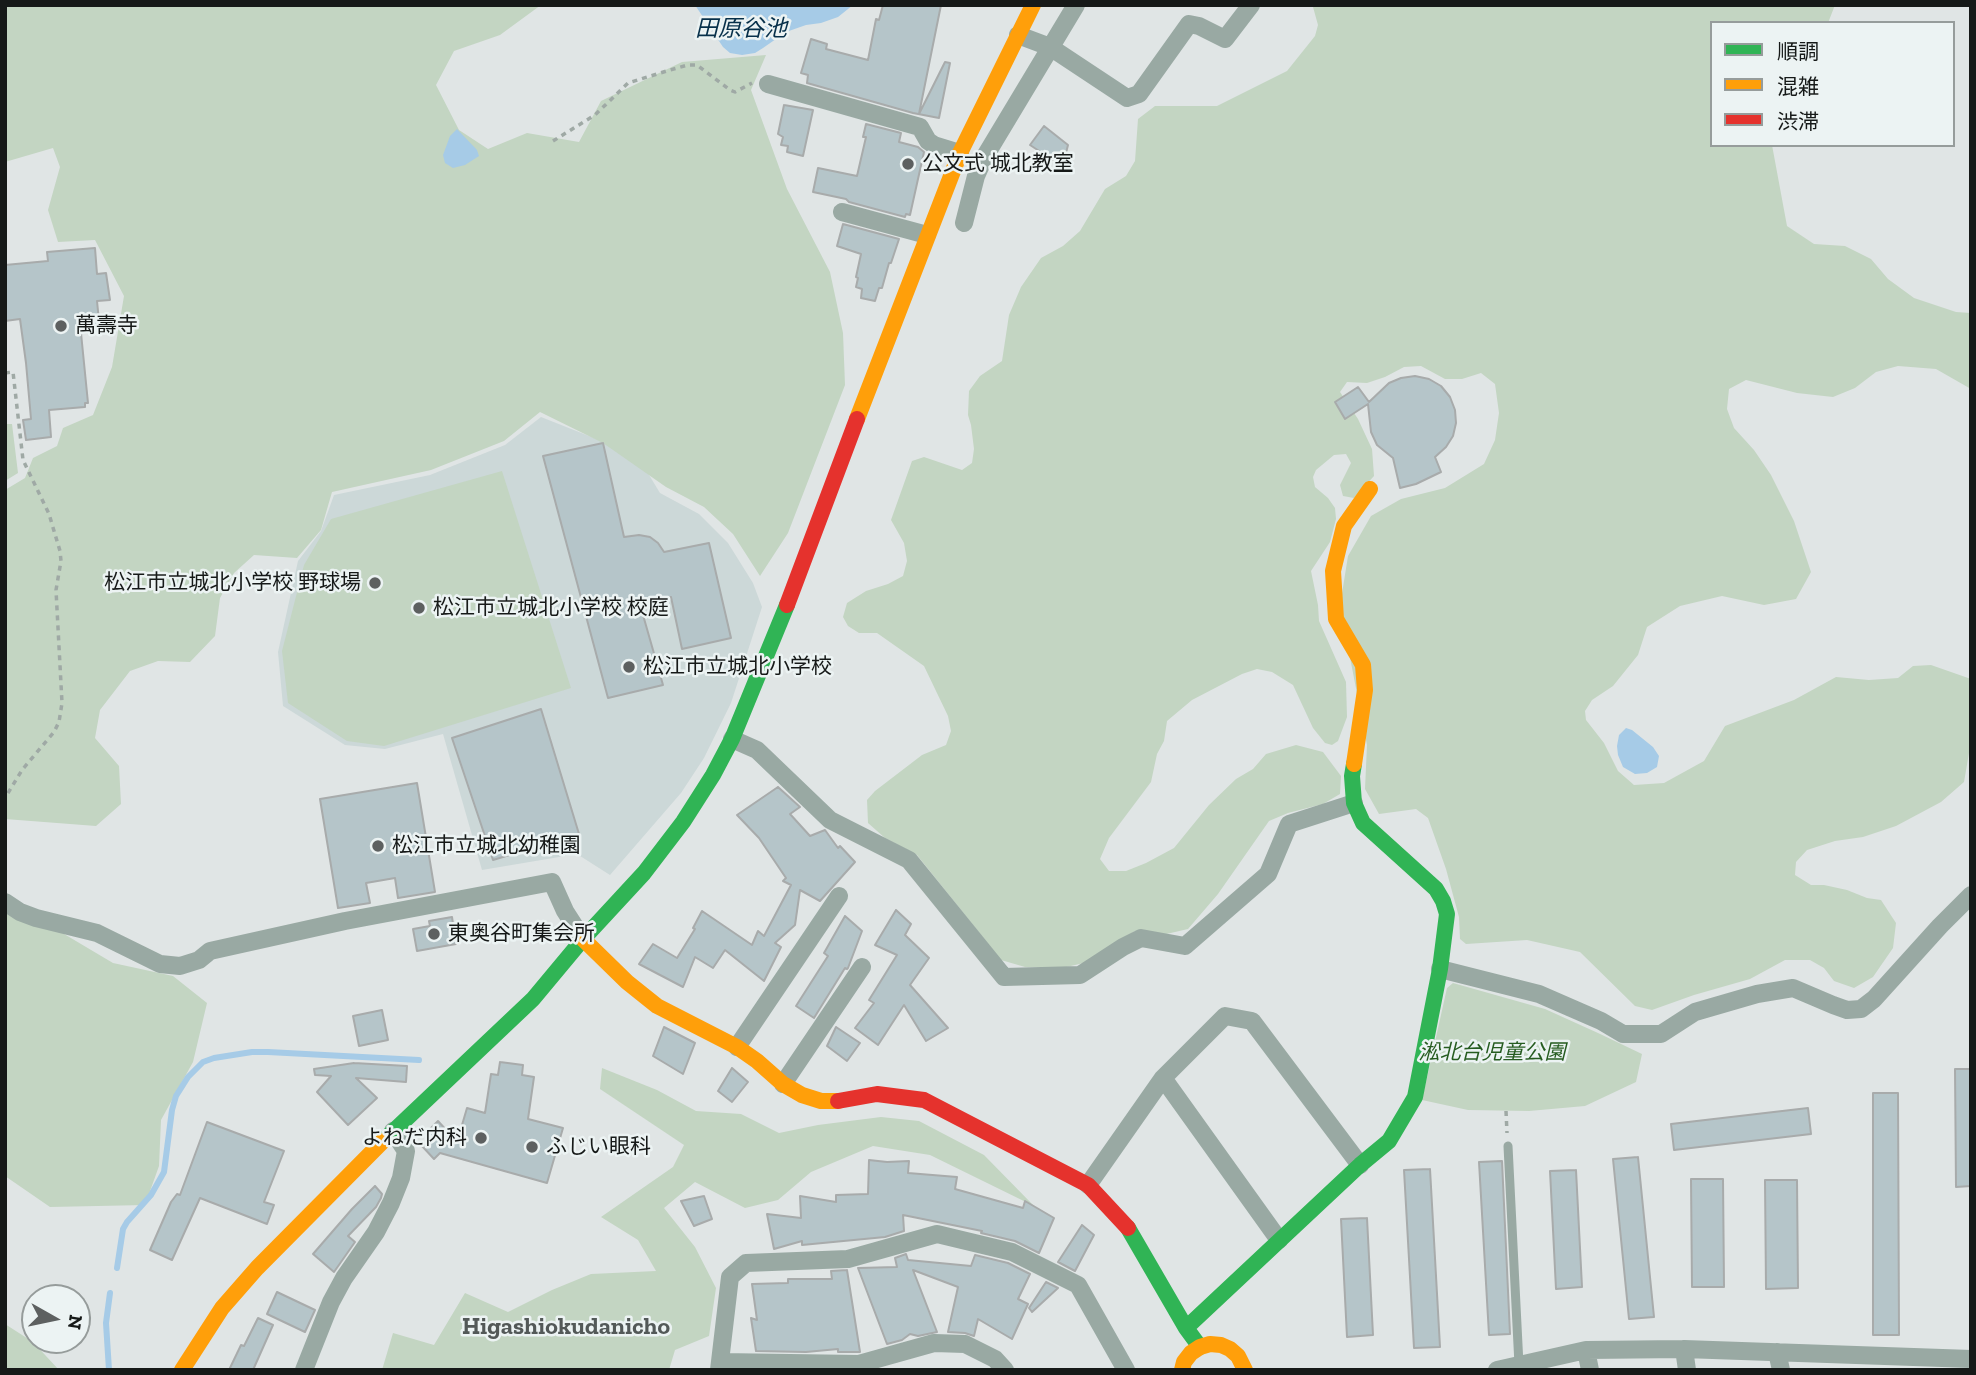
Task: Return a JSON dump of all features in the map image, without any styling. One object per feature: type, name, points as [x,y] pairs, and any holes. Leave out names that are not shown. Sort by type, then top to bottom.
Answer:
[{"type":"street","points":[[182,1370],[222,1308],[257,1268],[393,1130],[533,999],[583,939],[644,873],[683,822],[713,775],[732,739],[768,654],[960,153],[1033,5]]},
{"type":"street","points":[[964,223],[976,176],[984,158],[1076,5]]},
{"type":"street","points":[[1018,35],[1050,47],[1127,98],[1139,94],[1189,24],[1225,39],[1251,5]]},
{"type":"street","points":[[768,84],[920,127],[928,141],[934,145],[960,153]]},
{"type":"street","points":[[842,212],[927,235]]},
{"type":"street","points":[[1186,1328],[1389,1141],[1415,1097],[1440,969],[1447,914],[1436,889],[1363,823],[1354,803],[1352,776],[1365,690],[1363,665],[1336,619],[1333,571],[1344,526],[1370,489]]},
{"type":"street","points":[[732,739],[757,750],[830,820],[909,860],[1003,977],[1080,975],[1141,938],[1185,946],[1268,874],[1289,824],[1354,803]]},
{"type":"street","points":[[5,902],[36,918],[97,933],[160,964],[180,966],[200,960],[210,951],[345,921],[552,882],[565,911],[583,939],[627,982],[657,1006],[737,1046],[783,1084],[802,1095],[821,1101],[877,1094],[924,1100],[1088,1185],[1127,1226],[1186,1328],[1200,1347]]},
{"type":"street","points":[[1440,969],[1539,994],[1601,1021],[1623,1034],[1661,1034],[1695,1012],[1793,988],[1840,1008],[1861,1009],[1874,999],[1971,895]]},
{"type":"street","points":[[737,1046],[839,896]]},
{"type":"street","points":[[783,1084],[862,967]]},
{"type":"street","points":[[1088,1185],[1163,1078],[1225,1016],[1252,1021],[1360,1165]]},
{"type":"street","points":[[1163,1078],[1279,1240]]},
{"type":"street","points":[[304,1370],[331,1302],[376,1232],[401,1178],[405,1151],[393,1130]]},
{"type":"street","points":[[1005,1370],[995,1359],[965,1344],[934,1343],[859,1364],[720,1366],[730,1277],[746,1263],[848,1259],[937,1234],[1012,1252],[1078,1285],[1126,1370]]},
{"type":"street","points":[[1182,1370],[1191,1353],[1210,1345],[1221,1345],[1230,1349],[1238,1356],[1245,1370]]},
{"type":"street","points":[[1497,1370],[1586,1350],[1684,1349],[1779,1361],[1969,1362]]},
{"type":"street","points":[[1684,1349],[1687,1370]]},
{"type":"street","points":[[1586,1350],[1590,1370]]},
{"type":"lane","points":[[1507,1146],[1519,1365]]},
{"type":"path","points":[[553,141],[590,119],[628,83],[688,65],[699,66],[725,87],[736,92],[753,82],[768,84]]},
{"type":"path","points":[[5,373],[13,372],[23,460],[49,514],[60,551],[56,590],[62,703],[59,722],[54,732],[22,770],[5,798]]},
{"type":"path","points":[[1506,1111],[1507,1146]]},
{"type":"shaded area","name":"松江市立城北小学校","points":[[541,417],[637,455],[660,493],[699,514],[728,543],[753,583],[762,607],[731,703],[704,758],[681,793],[610,875],[577,854],[482,870],[443,734],[385,749],[345,745],[283,706],[278,652],[298,561],[321,531],[334,495],[430,475],[505,445]]},
{"type":"green space","points":[[5,5],[541,5],[500,35],[454,51],[436,85],[459,130],[488,149],[527,133],[579,142],[601,101],[682,62],[766,55],[751,90],[787,189],[830,272],[843,333],[845,385],[788,533],[760,576],[733,534],[704,507],[666,487],[603,443],[540,412],[504,441],[431,470],[332,492],[321,530],[297,558],[254,555],[234,573],[220,598],[215,636],[190,662],[158,661],[130,671],[100,710],[95,738],[119,766],[121,804],[96,826],[5,819],[5,490],[25,478],[33,458],[57,446],[63,428],[93,415],[112,367],[124,296],[95,240],[58,242],[48,210],[60,167],[53,148],[5,162]]},
{"type":"green space","points":[[1835,5],[1829,21],[1710,21],[1710,147],[1772,147],[1787,226],[1814,244],[1845,246],[1871,259],[1888,279],[1914,298],[1956,312],[1971,313],[1971,389],[1936,369],[1898,366],[1876,372],[1855,388],[1833,397],[1797,393],[1746,380],[1729,389],[1727,409],[1734,428],[1754,450],[1771,475],[1794,521],[1811,572],[1796,599],[1764,605],[1722,596],[1680,606],[1647,627],[1638,655],[1613,686],[1592,700],[1585,711],[1586,720],[1604,743],[1618,771],[1634,785],[1664,783],[1704,761],[1725,726],[1794,700],[1836,677],[1869,680],[1898,678],[1913,666],[1931,665],[1971,679],[1971,750],[1964,782],[1941,802],[1896,826],[1807,850],[1796,862],[1795,875],[1811,885],[1824,885],[1881,900],[1896,923],[1893,948],[1873,977],[1854,988],[1834,981],[1824,968],[1810,960],[1785,960],[1750,979],[1652,1010],[1635,1006],[1580,952],[1527,940],[1466,944],[1460,939],[1459,917],[1428,818],[1416,809],[1379,814],[1365,789],[1367,745],[1340,606],[1348,556],[1371,516],[1401,499],[1445,488],[1484,464],[1495,440],[1499,413],[1495,384],[1481,373],[1462,379],[1445,379],[1421,366],[1404,367],[1367,383],[1347,382],[1340,392],[1358,419],[1372,449],[1374,476],[1354,498],[1343,496],[1340,485],[1351,463],[1346,454],[1334,455],[1316,470],[1313,477],[1315,487],[1335,508],[1336,519],[1330,542],[1311,571],[1319,621],[1346,682],[1347,717],[1338,741],[1332,745],[1325,743],[1313,728],[1293,685],[1272,672],[1257,669],[1242,674],[1192,700],[1167,721],[1164,741],[1157,754],[1151,782],[1109,838],[1100,859],[1109,871],[1126,871],[1174,848],[1209,805],[1236,779],[1253,769],[1266,754],[1296,745],[1323,752],[1341,776],[1340,794],[1323,804],[1269,821],[1218,894],[1188,929],[1162,935],[1135,931],[1088,962],[1062,968],[1025,967],[1001,960],[917,855],[885,838],[868,823],[867,800],[875,791],[922,755],[946,745],[951,731],[948,716],[924,666],[877,633],[859,633],[848,626],[843,617],[847,603],[866,591],[903,576],[907,561],[904,543],[891,520],[912,461],[924,457],[962,470],[972,463],[974,449],[968,415],[969,391],[980,376],[1002,361],[1009,315],[1021,287],[1041,258],[1063,246],[1080,231],[1105,189],[1126,176],[1135,161],[1138,119],[1155,106],[1217,106],[1287,71],[1315,36],[1318,25],[1313,7]]},
{"type":"green space","points":[[5,424],[12,424],[18,473],[5,481]]},
{"type":"green space","name":"松江市立城北小学校 校庭","points":[[502,471],[571,688],[384,746],[347,741],[288,703],[282,651],[304,565],[331,519]]},
{"type":"green space","points":[[5,904],[54,928],[113,963],[173,976],[207,1003],[193,1062],[161,1120],[159,1166],[145,1205],[50,1207],[5,1176]]},
{"type":"green space","name":"淞北台児童公園","points":[[1453,983],[1545,1009],[1642,1054],[1636,1082],[1585,1106],[1529,1111],[1468,1110],[1422,1100],[1447,988]]},
{"type":"green space","points":[[602,1068],[657,1090],[696,1111],[741,1114],[779,1133],[881,1117],[919,1121],[984,1155],[1034,1206],[930,1155],[873,1146],[811,1172],[778,1200],[745,1208],[695,1182],[664,1208],[695,1247],[716,1288],[709,1336],[675,1350],[669,1370],[382,1370],[393,1333],[434,1345],[465,1293],[508,1312],[591,1274],[656,1271],[638,1240],[601,1217],[673,1167],[684,1145],[600,1089]]},
{"type":"green space","points":[[5,1324],[21,1334],[21,1354],[44,1354],[59,1370],[5,1370]]},
{"type":"water","name":"田原谷池","points":[[695,5],[853,5],[838,17],[786,32],[755,53],[742,55],[730,53],[723,47]]},
{"type":"water","points":[[457,129],[477,150],[479,156],[465,165],[453,168],[445,163],[443,155],[450,136]]},
{"type":"water","points":[[1626,728],[1653,747],[1659,756],[1657,767],[1647,773],[1635,774],[1623,767],[1617,746],[1619,735]]},
{"type":"building","points":[[883,5],[941,5],[919,114],[945,62],[950,63],[939,118],[913,113],[807,83],[808,75],[801,73],[811,39],[827,44],[826,49],[868,60],[876,19],[879,20]]},
{"type":"building","points":[[784,105],[813,110],[803,156],[787,152],[788,146],[781,145],[783,137],[778,134]]},
{"type":"building","points":[[866,124],[901,133],[899,142],[918,147],[924,152],[910,215],[906,214],[905,217],[813,192],[818,168],[857,176],[866,137],[863,137]]},
{"type":"building","points":[[1044,126],[1068,145],[1066,153],[1056,162],[1030,145]]},
{"type":"building","points":[[843,224],[899,239],[875,301],[861,298],[862,289],[856,287],[861,254],[837,246]]},
{"type":"building","name":"萬壽寺","points":[[95,248],[97,274],[106,273],[110,300],[97,301],[100,331],[81,333],[88,403],[85,403],[85,407],[49,410],[51,437],[26,440],[23,420],[31,419],[26,363],[20,319],[5,321],[5,265],[48,261],[47,252]]},
{"type":"building","points":[[1415,376],[1429,379],[1441,386],[1450,397],[1456,423],[1453,436],[1435,457],[1441,472],[1400,488],[1393,458],[1377,445],[1371,432],[1368,404],[1345,419],[1335,402],[1358,387],[1369,402],[1389,383]]},
{"type":"building","name":"松江市立城北小学校","points":[[603,443],[624,537],[650,537],[664,552],[709,543],[731,638],[682,649],[671,597],[639,601],[663,685],[608,698],[543,456]]},
{"type":"building","points":[[541,709],[579,834],[493,860],[452,738]]},
{"type":"building","name":"松江市立城北幼稚園","points":[[417,783],[435,892],[398,898],[395,878],[366,883],[370,903],[338,908],[320,799]]},
{"type":"building","points":[[778,787],[800,807],[790,814],[810,836],[825,830],[838,848],[840,846],[855,862],[820,901],[800,890],[795,925],[775,943],[781,947],[764,981],[725,950],[713,968],[695,957],[683,987],[639,964],[653,944],[677,958],[695,929],[693,928],[702,911],[752,945],[758,931],[764,936],[791,885],[783,881],[786,878],[759,838],[737,815]]},
{"type":"building","points":[[896,910],[911,924],[905,935],[929,958],[910,985],[948,1028],[926,1041],[904,1005],[878,1045],[855,1028],[874,1003],[869,1000],[897,955],[875,945]]},
{"type":"building","points":[[845,916],[862,931],[848,968],[845,968],[814,1018],[796,1006],[828,956],[824,953]]},
{"type":"building","name":"東奥谷町集会所","points":[[452,917],[456,944],[417,951],[413,929],[430,926],[429,921]]},
{"type":"building","points":[[382,1010],[388,1040],[359,1046],[353,1016]]},
{"type":"building","points":[[664,1027],[695,1043],[683,1074],[653,1056]]},
{"type":"building","points":[[836,1027],[860,1043],[847,1061],[827,1046]]},
{"type":"building","points":[[500,1062],[523,1065],[522,1075],[534,1077],[528,1119],[563,1128],[547,1183],[440,1153],[434,1159],[422,1146],[431,1137],[427,1132],[438,1121],[457,1142],[467,1108],[485,1113],[491,1074],[498,1075]]},
{"type":"building","points":[[354,1063],[407,1066],[406,1082],[356,1078],[377,1098],[348,1125],[317,1092],[331,1076],[315,1075],[314,1069]]},
{"type":"building","points":[[732,1068],[748,1082],[732,1102],[718,1091]]},
{"type":"building","points":[[1955,1069],[1971,1069],[1971,1186],[1956,1187]]},
{"type":"building","points":[[1873,1093],[1898,1093],[1899,1335],[1873,1335]]},
{"type":"building","points":[[1808,1108],[1811,1134],[1674,1150],[1671,1124]]},
{"type":"building","points":[[207,1122],[284,1151],[264,1202],[274,1205],[267,1224],[200,1198],[172,1260],[150,1250],[171,1202],[177,1194],[180,1195]]},
{"type":"building","points":[[1638,1157],[1654,1317],[1629,1319],[1613,1159]]},
{"type":"building","points":[[869,1160],[909,1161],[908,1173],[957,1177],[955,1189],[1023,1208],[1025,1201],[1054,1218],[1039,1253],[1015,1241],[981,1233],[982,1231],[903,1215],[904,1231],[885,1237],[802,1245],[802,1241],[774,1249],[767,1214],[801,1218],[800,1196],[836,1202],[836,1195],[868,1194]]},
{"type":"building","points":[[1502,1161],[1510,1334],[1489,1335],[1479,1162]]},
{"type":"building","points":[[1430,1169],[1440,1347],[1414,1348],[1404,1170]]},
{"type":"building","points":[[1576,1170],[1582,1287],[1556,1289],[1550,1171]]},
{"type":"building","points":[[1691,1179],[1723,1179],[1724,1287],[1692,1287]]},
{"type":"building","points":[[1765,1180],[1797,1180],[1798,1288],[1766,1289]]},
{"type":"building","points":[[375,1186],[382,1194],[381,1198],[376,1207],[348,1236],[355,1242],[334,1272],[313,1254]]},
{"type":"building","points":[[704,1196],[712,1219],[694,1226],[681,1201]]},
{"type":"building","points":[[1367,1218],[1373,1335],[1347,1337],[1341,1219]]},
{"type":"building","points":[[1082,1225],[1094,1235],[1075,1271],[1058,1262]]},
{"type":"building","points":[[906,1254],[908,1260],[971,1266],[975,1255],[1008,1263],[1030,1274],[1018,1299],[1028,1304],[1012,1339],[978,1319],[974,1336],[948,1332],[958,1287],[913,1270],[937,1332],[918,1336],[910,1334],[902,1340],[887,1344],[858,1268],[897,1267],[895,1258]]},
{"type":"building","points":[[847,1270],[860,1352],[838,1352],[838,1349],[806,1352],[756,1351],[751,1318],[757,1320],[752,1284],[788,1283],[788,1279],[832,1279],[831,1271]]},
{"type":"building","points":[[1046,1282],[1058,1288],[1032,1312],[1029,1308]]},
{"type":"building","points":[[277,1292],[315,1310],[305,1332],[267,1314]]},
{"type":"building","points":[[258,1318],[273,1325],[253,1370],[229,1370],[241,1345],[244,1346]]},
{"type":"waterway","points":[[117,1268],[123,1229],[151,1195],[164,1172],[176,1096],[188,1077],[203,1062],[252,1052],[419,1060]]},
{"type":"waterway","points":[[109,1370],[106,1323],[110,1293]]},
{"type":"traffic: fast","points":[[383,1141],[533,999],[583,939],[644,873],[683,822],[732,739],[787,605]]},
{"type":"traffic: fast","points":[[1186,1328],[1389,1141],[1415,1097],[1440,969],[1447,914],[1436,889],[1363,823],[1354,803],[1354,764]]},
{"type":"traffic: fast","points":[[1128,1228],[1186,1328],[1200,1347]]},
{"type":"traffic: slow","points":[[857,419],[960,153],[1033,5]]},
{"type":"traffic: slow","points":[[1354,764],[1365,690],[1363,665],[1336,619],[1333,571],[1344,526],[1370,489]]},
{"type":"traffic: slow","points":[[583,939],[627,982],[657,1006],[737,1047],[783,1084],[802,1095],[821,1101],[838,1101]]},
{"type":"traffic: slow","points":[[182,1370],[222,1308],[257,1268],[383,1141]]},
{"type":"traffic: slow","points":[[1182,1370],[1191,1353],[1210,1344],[1230,1349],[1238,1356],[1245,1370]]},
{"type":"traffic: jam","points":[[787,605],[857,419]]},
{"type":"traffic: jam","points":[[838,1101],[877,1094],[924,1100],[1088,1185],[1128,1228]]},
{"type":"place","name":"公文式 城北教室","points":[[908,164]]},
{"type":"place","name":"萬壽寺","points":[[61,326]]},
{"type":"place","name":"松江市立城北小学校 野球場","points":[[375,583]]},
{"type":"place","name":"松江市立城北小学校 校庭","points":[[419,608]]},
{"type":"place","name":"松江市立城北小学校","points":[[629,667]]},
{"type":"place","name":"松江市立城北幼稚園","points":[[378,846]]},
{"type":"place","name":"東奥谷町集会所","points":[[434,934]]},
{"type":"place","name":"よねだ内科","points":[[481,1138]]},
{"type":"place","name":"ふじい眼科","points":[[532,1147]]},
{"type":"district","name":"Higashiokudanicho","points":[[566,1327]]}]
